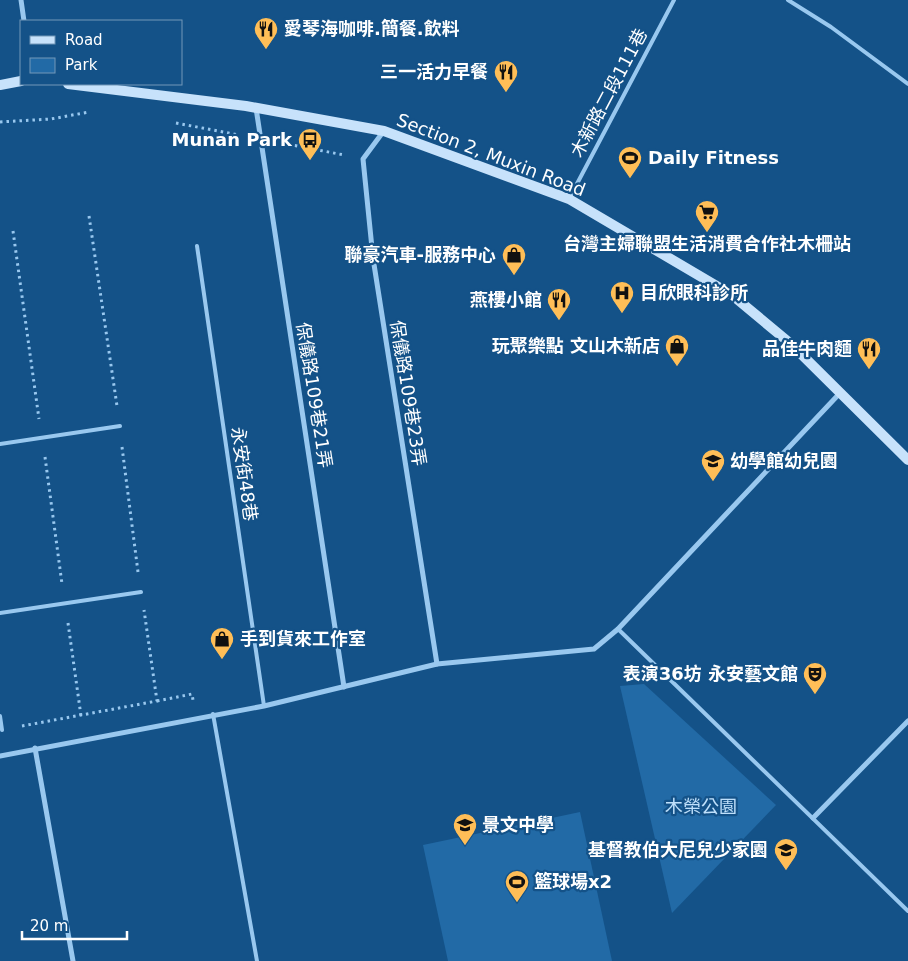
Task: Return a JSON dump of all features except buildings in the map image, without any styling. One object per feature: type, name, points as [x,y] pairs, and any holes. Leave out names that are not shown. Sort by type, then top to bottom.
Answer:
[{"type":"main road","points":[[0,86],[20,81]]},
{"type":"main road","name":"Section 2, Muxin Road","points":[[76,85],[256,108],[384,131],[569,199],[732,295],[791,344],[908,460]]},
{"type":"street","points":[[20,0],[24,20]]},
{"type":"street","name":"保儀路109巷21弄","points":[[256,108],[344,687]]},
{"type":"street","points":[[363,159],[384,131]]},
{"type":"street","name":"保儀路109巷23弄","points":[[363,159],[373,258],[437,664]]},
{"type":"street","points":[[0,756],[212,714],[264,706],[437,664],[594,649],[618,629],[840,392]]},
{"type":"street","points":[[813,818],[908,721]]},
{"type":"street","points":[[35,748],[73,961]]},
{"type":"lane","name":"木新路二段111巷","points":[[569,199],[674,0]]},
{"type":"lane","points":[[788,0],[831,27],[908,84]]},
{"type":"lane","name":"永安街48巷","points":[[197,246],[264,706]]},
{"type":"lane","points":[[0,444],[120,426]]},
{"type":"lane","points":[[0,613],[141,592]]},
{"type":"lane","points":[[618,629],[908,911]]},
{"type":"lane","points":[[212,714],[257,961]]},
{"type":"lane","points":[[0,716],[2,730]]},
{"type":"path","points":[[0,122],[51,119],[94,111]]},
{"type":"path","points":[[168,122],[363,159]]},
{"type":"path","points":[[2,730],[158,701],[89,216]]},
{"type":"path","points":[[13,231],[81,716]]},
{"type":"green space","name":"木榮公園","points":[[644,684],[776,805],[672,913],[620,686]]},
{"type":"green space","name":"籃球場x2","points":[[580,812],[612,961],[448,961],[423,845]]},
{"type":"place","name":"愛琴海咖啡.簡餐.飲料","points":[[266,50]]},
{"type":"place","name":"三一活力早餐","points":[[506,93]]},
{"type":"place","name":"Munan Park","points":[[310,161]]},
{"type":"place","name":"Daily Fitness","points":[[630,179]]},
{"type":"place","name":"台灣主婦聯盟生活消費合作社木柵站","points":[[707,233]]},
{"type":"place","name":"聯豪汽車-服務中心","points":[[514,276]]},
{"type":"place","name":"目欣眼科診所","points":[[622,314]]},
{"type":"place","name":"燕樓小館","points":[[559,321]]},
{"type":"place","name":"玩聚樂點 文山木新店","points":[[677,367]]},
{"type":"place","name":"品佳牛肉麵","points":[[869,370]]},
{"type":"place","name":"幼學館幼兒園","points":[[713,482]]},
{"type":"place","name":"手到貨來工作室","points":[[222,660]]},
{"type":"place","name":"表演36坊 永安藝文館","points":[[815,695]]},
{"type":"place","name":"景文中學","points":[[465,846]]},
{"type":"place","name":"基督教伯大尼兒少家園","points":[[786,871]]},
{"type":"place","name":"籃球場x2","points":[[517,903]]}]
